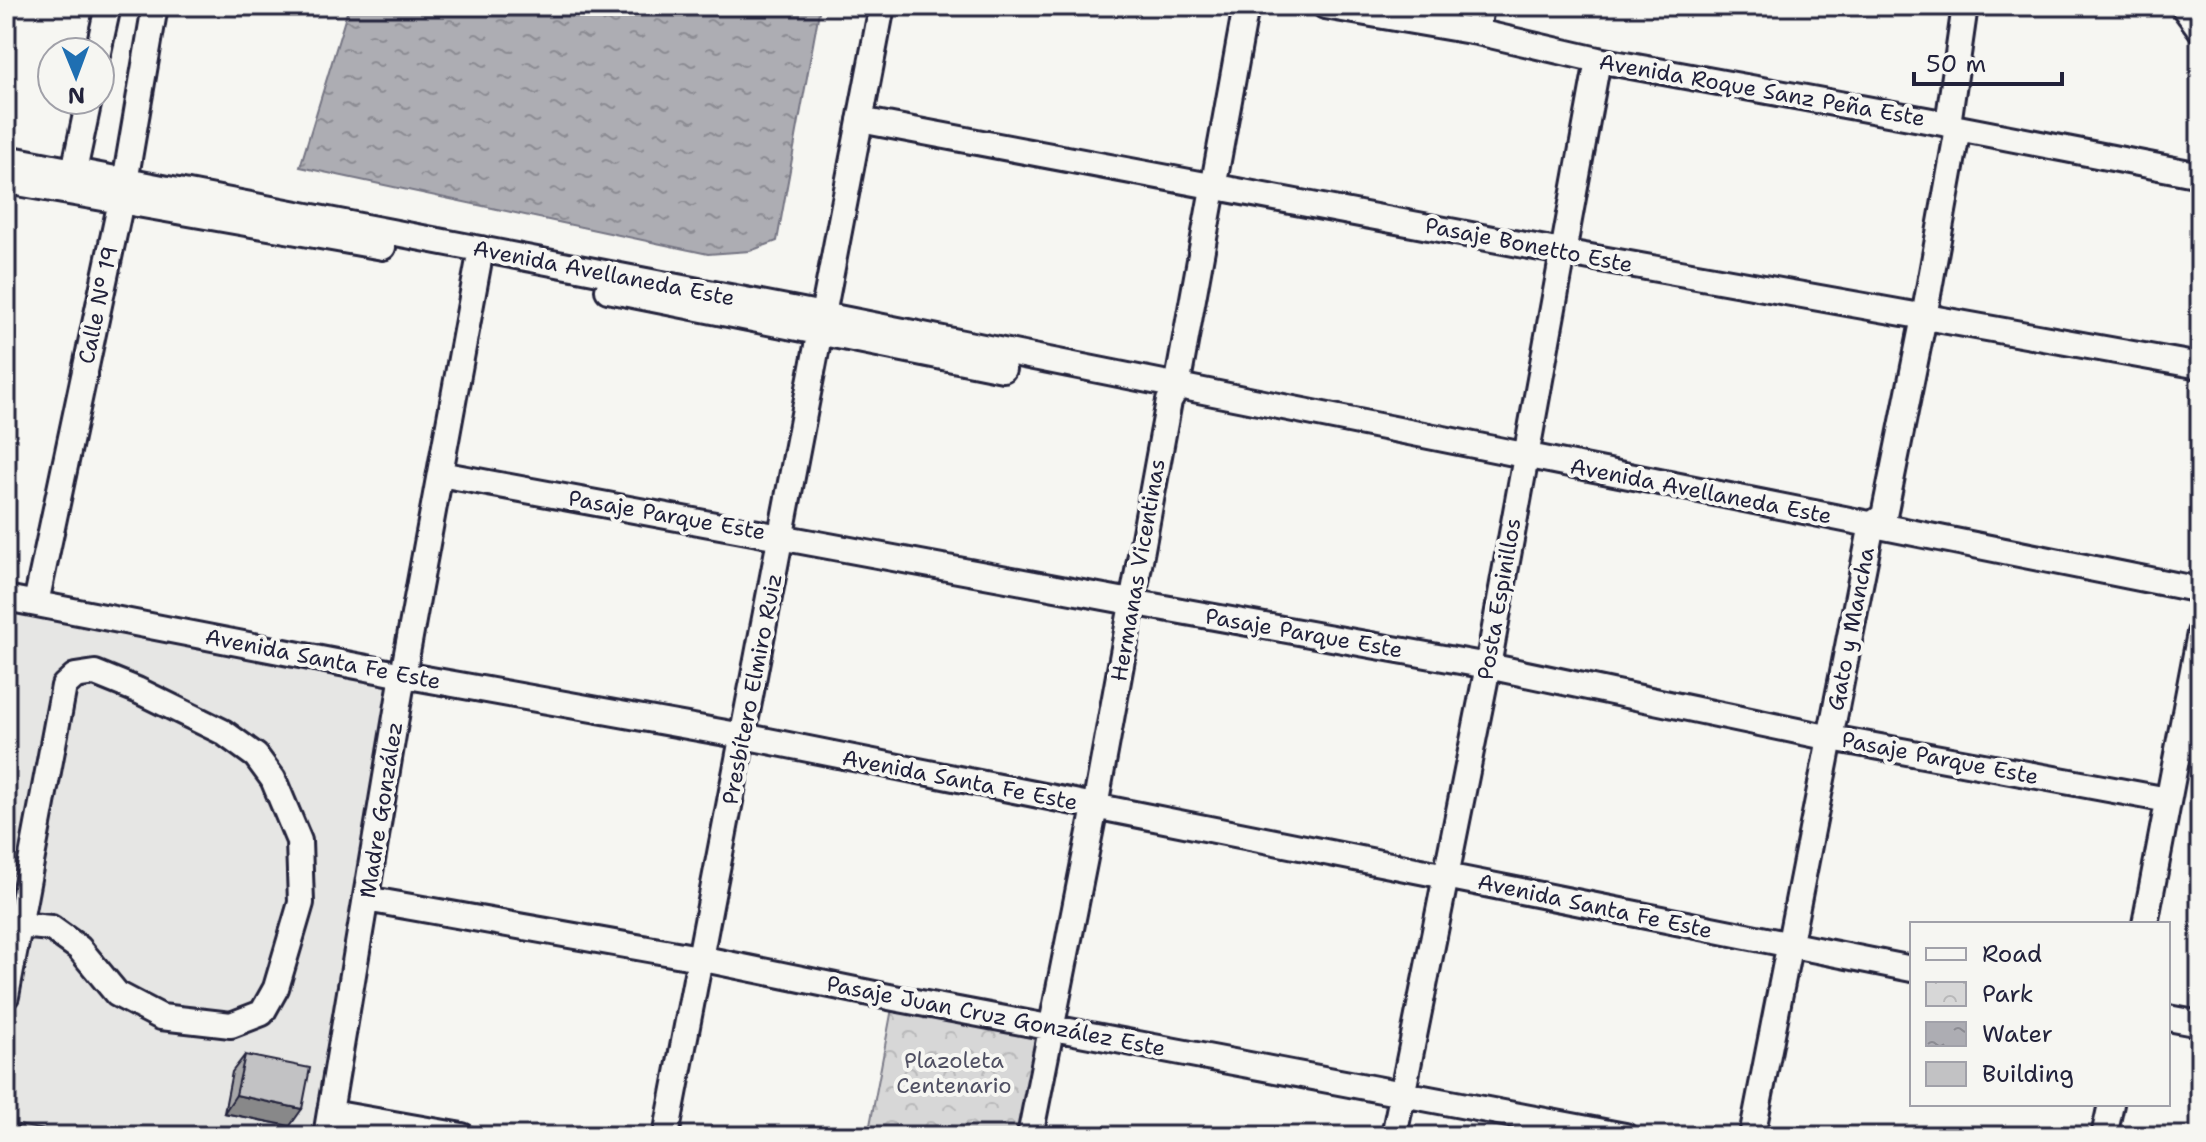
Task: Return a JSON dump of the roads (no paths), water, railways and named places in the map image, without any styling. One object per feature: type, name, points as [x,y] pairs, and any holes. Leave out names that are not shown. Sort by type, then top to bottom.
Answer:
[{"type":"street","points":[[101,36],[108,6]]},
{"type":"street","name":"Calle Nº 19","points":[[36,603],[122,191],[155,6]]},
{"type":"street","name":"Presbítero Elmiro Ruiz","points":[[666,1136],[882,6]]},
{"type":"street","name":"Hermanas Vicentinas","points":[[1030,1136],[1095,807],[1131,602],[1182,393],[1212,185],[1246,6]]},
{"type":"street","name":"Avenida Roque Sanz Peña Este","points":[[1325,6],[1477,32],[1598,60],[2200,175]]},
{"type":"street","points":[[1477,32],[1481,6]]},
{"type":"street","name":"Gato y Mancha","points":[[1752,1136],[1872,524],[1884,516],[1924,317],[1953,126],[1965,6]]},
{"type":"street","name":"Posta Espinillos","points":[[1394,1136],[1488,666],[1598,60]]},
{"type":"street","points":[[74,171],[86,116]]},
{"type":"street","name":"Pasaje Bonetto Este","points":[[860,120],[1562,252],[2200,366]]},
{"type":"street","name":"Avenida Avellaneda Este","points":[[6,158],[74,171],[122,191]]},
{"type":"street","name":"Avenida Avellaneda Este","points":[[6,181],[122,191],[479,257],[1525,456],[2200,590]]},
{"type":"street","name":"Madre González","points":[[329,1124],[403,675],[479,257]]},
{"type":"street","name":"Pasaje Parque Este","points":[[440,474],[1488,666],[1831,738],[2168,800]]},
{"type":"street","name":"Avenida Santa Fe Este","points":[[6,598],[403,675],[743,736],[1910,969]]},
{"type":"street","points":[[2145,922],[2200,633]]},
{"type":"street","points":[[6,996],[19,925],[64,686],[75,676],[95,673],[223,732],[256,756],[273,779],[299,841],[301,903],[276,988],[262,1013],[231,1025],[161,1017],[117,994],[79,948],[51,928],[19,925]]},
{"type":"street","name":"Pasaje Juan Cruz González Este","points":[[366,899],[699,958],[894,998],[1625,1136]]},
{"type":"street","points":[[2170,1018],[2200,1024]]},
{"type":"street","points":[[2104,1136],[2111,1106]]},
{"type":"street","points":[[329,1124],[462,1136]]},
{"type":"water","points":[[349,6],[820,6],[777,241],[750,251],[708,254],[300,167]]},
{"type":"park label","name":"Plazoleta Centenario","points":[[954,1072]]}]
